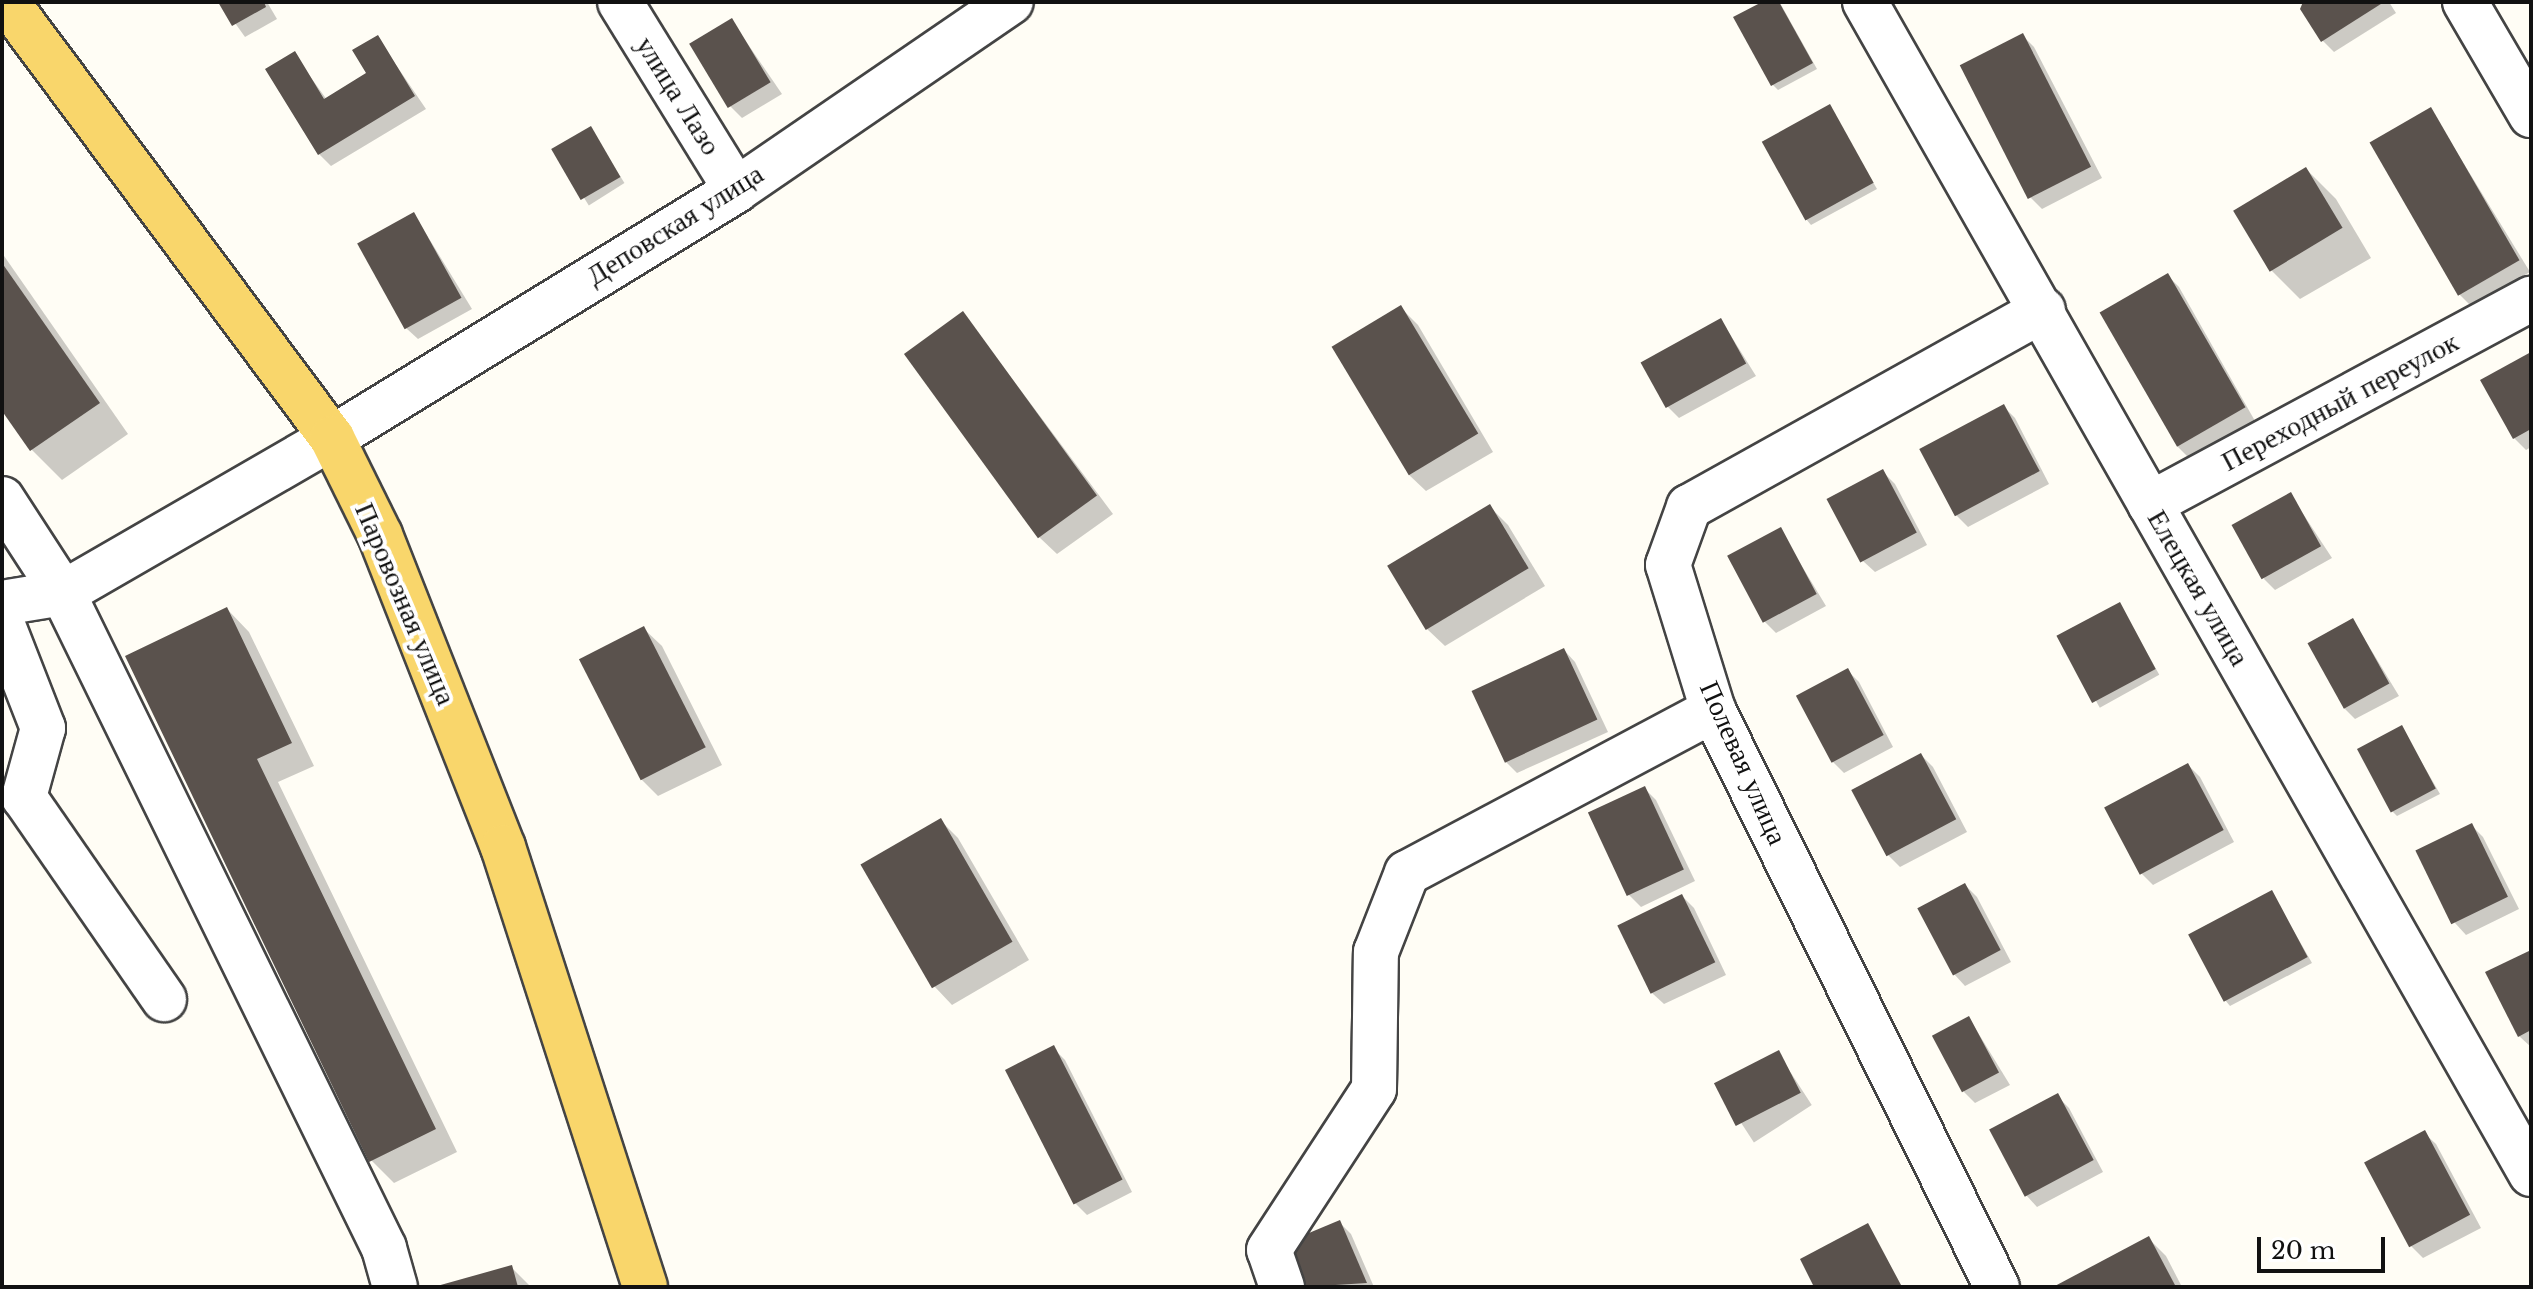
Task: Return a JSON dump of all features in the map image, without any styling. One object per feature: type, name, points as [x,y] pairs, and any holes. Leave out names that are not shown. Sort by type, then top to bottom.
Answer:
[{"type":"main road","name":"Паровозная улица","points":[[7,2],[332,438],[380,535],[503,847],[645,1287]]},
{"type":"street","name":"улица Лазо","points":[[620,2],[736,190]]},
{"type":"street","name":"Деповская улица","points":[[63,593],[332,438],[736,190],[1011,2]]},
{"type":"street","name":"Елецкая улица","points":[[1865,2],[2043,310],[2531,1174]]},
{"type":"street","points":[[2465,2],[2531,115]]},
{"type":"street","name":"Переходный переулок","points":[[2150,504],[2531,299]]},
{"type":"street","name":"Полевая улица","points":[[1997,1287],[1713,710],[1668,565],[1689,507],[2043,310]]},
{"type":"street","points":[[2,499],[63,593],[384,1248],[395,1287]]},
{"type":"street","points":[[2,603],[63,593]]},
{"type":"street","points":[[2,623],[43,728],[24,797],[164,999]]},
{"type":"street","points":[[1282,1287],[1269,1250],[1374,1089],[1376,952],[1407,873],[1713,710]]},
{"type":"building","points":[[218,2],[264,2],[266,7],[232,26]]},
{"type":"building","points":[[1762,2],[1779,2],[1813,63],[1771,86],[1733,17]]},
{"type":"building","points":[[2303,2],[2384,2],[2321,42],[2300,9]]},
{"type":"building","points":[[732,18],[771,82],[728,108],[689,44]]},
{"type":"building","points":[[2023,33],[2091,167],[2028,199],[1960,65]]},
{"type":"building","points":[[378,35],[415,96],[318,155],[265,69],[295,51],[324,99],[366,73],[352,50]]},
{"type":"building","points":[[1830,104],[1874,183],[1805,221],[1762,142]]},
{"type":"building","points":[[2431,107],[2520,260],[2458,296],[2370,142]]},
{"type":"building","points":[[591,126],[620,177],[581,200],[551,149]]},
{"type":"building","points":[[2306,167],[2343,228],[2270,272],[2233,211]]},
{"type":"building","points":[[414,212],[462,298],[405,329],[357,244]]},
{"type":"building","points":[[2,263],[100,403],[30,451],[2,411]]},
{"type":"building","points":[[2168,273],[2246,407],[2177,447],[2100,312]]},
{"type":"building","points":[[1401,305],[1478,434],[1409,475],[1332,347]]},
{"type":"building","points":[[963,311],[1097,495],[1038,538],[904,354]]},
{"type":"building","points":[[1721,318],[1746,363],[1666,408],[1641,363]]},
{"type":"building","points":[[2531,352],[2531,429],[2513,439],[2480,380]]},
{"type":"building","points":[[2004,404],[2040,471],[1955,516],[1919,449]]},
{"type":"building","points":[[1883,469],[1917,533],[1860,563],[1826,499]]},
{"type":"building","points":[[2291,492],[2321,546],[2262,579],[2232,525]]},
{"type":"building","points":[[1490,504],[1529,568],[1426,630],[1387,566]]},
{"type":"building","points":[[1781,527],[1817,594],[1763,623],[1727,556]]},
{"type":"building","points":[[2120,602],[2156,669],[2092,703],[2056,636]]},
{"type":"building","points":[[227,607],[292,743],[257,759],[436,1129],[369,1162],[125,656]]},
{"type":"building","points":[[2353,618],[2389,684],[2344,709],[2308,643]]},
{"type":"building","points":[[644,626],[706,747],[641,780],[579,659]]},
{"type":"building","points":[[1564,648],[1597,720],[1505,763],[1472,691]]},
{"type":"building","points":[[1848,668],[1884,735],[1832,763],[1796,696]]},
{"type":"building","points":[[2402,725],[2436,789],[2391,813],[2357,749]]},
{"type":"building","points":[[1921,753],[1956,819],[1886,856],[1851,790]]},
{"type":"building","points":[[2188,763],[2224,830],[2140,875],[2104,808]]},
{"type":"building","points":[[1645,786],[1684,869],[1627,896],[1588,813]]},
{"type":"building","points":[[941,818],[1012,942],[932,988],[860,864]]},
{"type":"building","points":[[2472,823],[2508,897],[2451,924],[2415,851]]},
{"type":"building","points":[[1965,883],[2001,950],[1953,975],[1917,908]]},
{"type":"building","points":[[2272,890],[2308,957],[2224,1002],[2188,935]]},
{"type":"building","points":[[1682,894],[1715,962],[1651,994],[1617,926]]},
{"type":"building","points":[[2531,950],[2531,1030],[2518,1037],[2485,972]]},
{"type":"building","points":[[1969,1016],[1999,1073],[1962,1092],[1932,1036]]},
{"type":"building","points":[[1054,1045],[1123,1180],[1074,1205],[1005,1070]]},
{"type":"building","points":[[1779,1050],[1801,1093],[1736,1126],[1714,1083]]},
{"type":"building","points":[[2058,1093],[2094,1160],[2025,1197],[1989,1130]]},
{"type":"building","points":[[2425,1130],[2470,1215],[2409,1247],[2364,1162]]},
{"type":"building","points":[[1340,1220],[1367,1283],[1304,1287],[1285,1243]]},
{"type":"building","points":[[1868,1223],[1902,1287],[1814,1287],[1800,1259]]},
{"type":"building","points":[[2149,1236],[2176,1287],[2053,1287]]},
{"type":"building","points":[[512,1265],[518,1287],[437,1286]]}]
